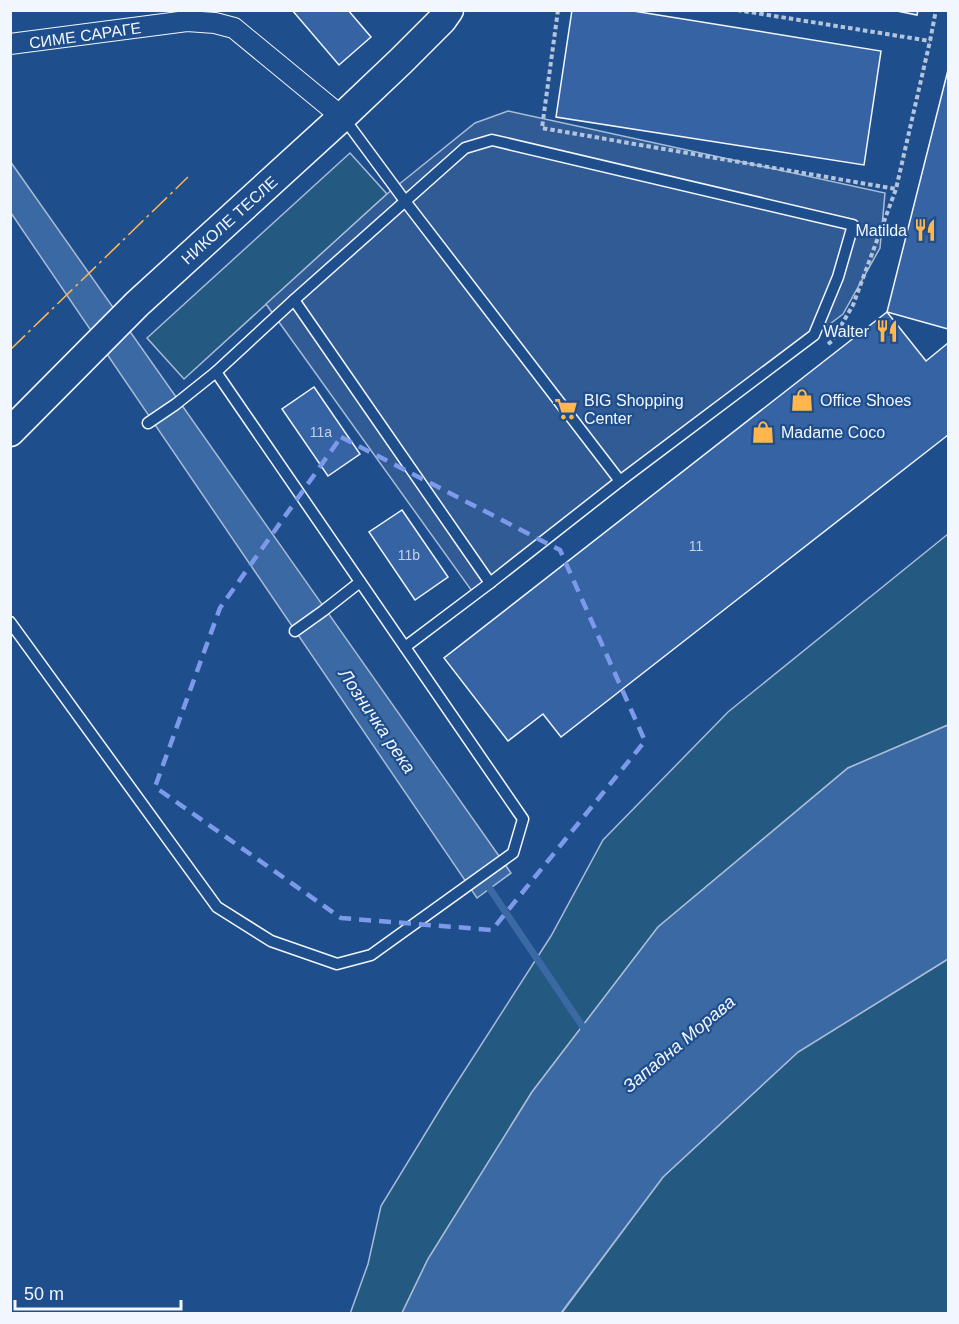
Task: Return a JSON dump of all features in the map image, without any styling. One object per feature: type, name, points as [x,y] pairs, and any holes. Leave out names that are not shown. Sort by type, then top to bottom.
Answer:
[{"type":"street","name":"НИКОЛЕ ТЕСЛЕ","points":[[10,432],[137,304],[342,117],[442,20],[449,10]]},
{"type":"street","name":"СИМЕ САРАГЕ","points":[[10,45],[187,21],[215,23],[234,28],[342,117]]},
{"type":"lane","points":[[342,117],[620,481]]},
{"type":"lane","points":[[148,423],[216,372],[465,148],[492,140],[853,225],[838,277],[814,335],[405,647]]},
{"type":"lane","points":[[294,300],[490,583]]},
{"type":"lane","points":[[10,621],[217,907],[271,941],[338,964],[371,956],[513,853],[523,819],[216,372]]},
{"type":"lane","points":[[295,631],[360,582]]},
{"type":"path","points":[[558,10],[542,128],[896,189]]},
{"type":"path","points":[[736,10],[930,41]]},
{"type":"path","points":[[823,348],[832,341],[853,305],[896,189],[936,10]]},
{"type":"highlighted area","points":[[341,437],[560,550],[645,741],[492,930],[341,918],[155,787],[220,608]]},
{"type":"shaded area","points":[[508,111],[885,193],[880,248],[843,314],[474,594],[266,304],[387,194],[475,123]]},
{"type":"shaded area","points":[[350,153],[387,194],[184,379],[147,338]]},
{"type":"shaded area","points":[[948,534],[948,725],[848,768],[658,927],[532,1092],[428,1259],[402,1313],[350,1314],[368,1264],[381,1206],[551,936],[603,840],[728,712]]},
{"type":"shaded area","points":[[948,959],[948,1313],[561,1314],[663,1177],[798,1052]]},
{"type":"water","points":[[10,161],[511,873],[477,898],[11,213]]},
{"type":"water","name":"Западна Морава","points":[[948,725],[948,959],[798,1052],[663,1177],[561,1313],[402,1313],[428,1259],[532,1092],[658,927],[848,768]]},
{"type":"building","points":[[292,10],[348,10],[371,37],[339,65]]},
{"type":"building","points":[[572,10],[627,10],[881,51],[864,165],[556,117]]},
{"type":"building","points":[[892,10],[918,10],[917,15]]},
{"type":"building","points":[[948,70],[948,329],[887,312]]},
{"type":"building","points":[[887,312],[926,361],[948,343],[948,435],[561,737],[543,714],[508,741],[444,658]]},
{"type":"building","points":[[314,387],[360,454],[328,476],[282,409]]},
{"type":"building","points":[[402,510],[448,577],[415,600],[369,532]]},
{"type":"waterway","name":"Лозничка река","points":[[486,883],[587,1033]]},
{"type":"power","points":[[10,350],[188,177]]},
{"type":"place","name":"Matilda","points":[[925,230]]},
{"type":"place","name":"Walter","points":[[887,331]]},
{"type":"place","name":"Office Shoes","points":[[802,400]]},
{"type":"place","name":"BIG Shopping Center","points":[[566,409]]},
{"type":"place","name":"Madame Coco","points":[[763,432]]}]
